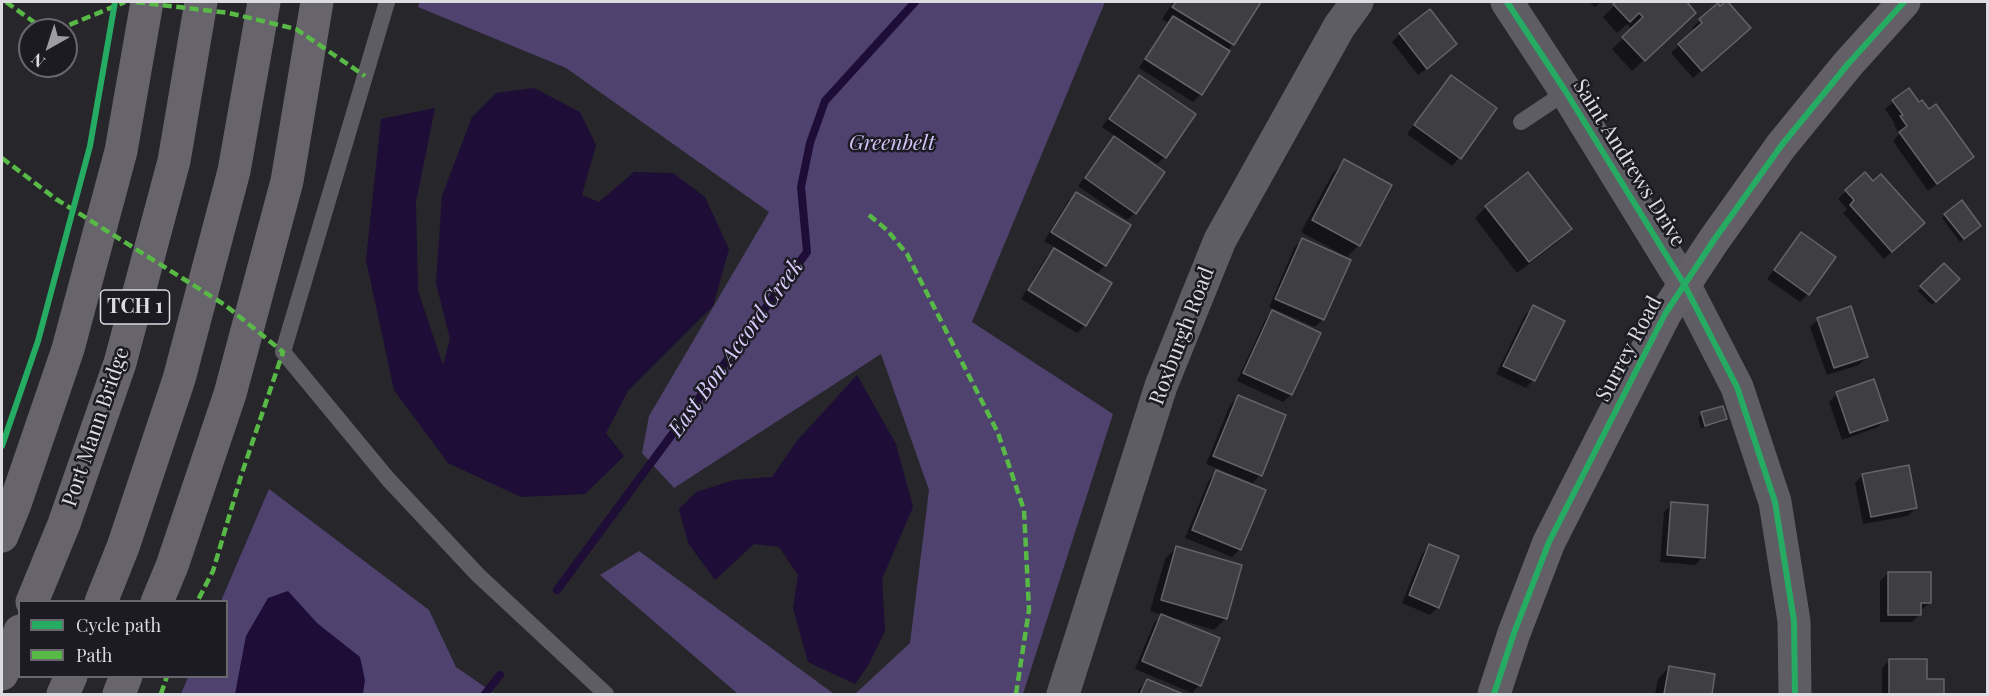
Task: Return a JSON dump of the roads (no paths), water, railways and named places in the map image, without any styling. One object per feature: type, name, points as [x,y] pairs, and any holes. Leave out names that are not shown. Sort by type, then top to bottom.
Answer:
[{"type":"highway","points":[[2,536],[15,504],[70,338],[120,151],[147,2]]},
{"type":"highway","name":"Port Mann Bridge","points":[[33,600],[64,524],[120,363],[174,160],[201,2]]},
{"type":"highway","name":"TCH 1","points":[[102,600],[123,547],[179,379],[234,171],[264,2]]},
{"type":"highway","points":[[158,600],[172,566],[230,394],[286,180],[317,2]]},
{"type":"highway","points":[[2,674],[18,636]]},
{"type":"highway","points":[[63,694],[69,678]]},
{"type":"highway","points":[[119,694],[125,678]]},
{"type":"street","name":"Roxburgh Road","points":[[1063,694],[1161,386],[1220,240],[1339,27],[1357,2]]},
{"type":"street","name":"Saint Andrews Drive","points":[[1507,2],[1566,92],[1684,284],[1737,387],[1774,502],[1794,621],[1795,694]]},
{"type":"street","name":"Surrey Road","points":[[1494,694],[1548,542],[1665,314],[1781,146],[1848,63],[1904,2]]},
{"type":"lane","points":[[387,2],[284,352],[388,479],[445,540],[486,582],[606,694]]},
{"type":"lane","points":[[1521,122],[1566,92]]},
{"type":"waterway","name":"East Bon Accord Creek","points":[[557,590],[807,252],[801,187],[810,143],[825,101],[915,2]]},
{"type":"waterway","name":"East Bon Accord Creek","points":[[485,694],[500,675]]},
{"type":"park label","name":"Greenbelt","points":[[892,143]]}]
